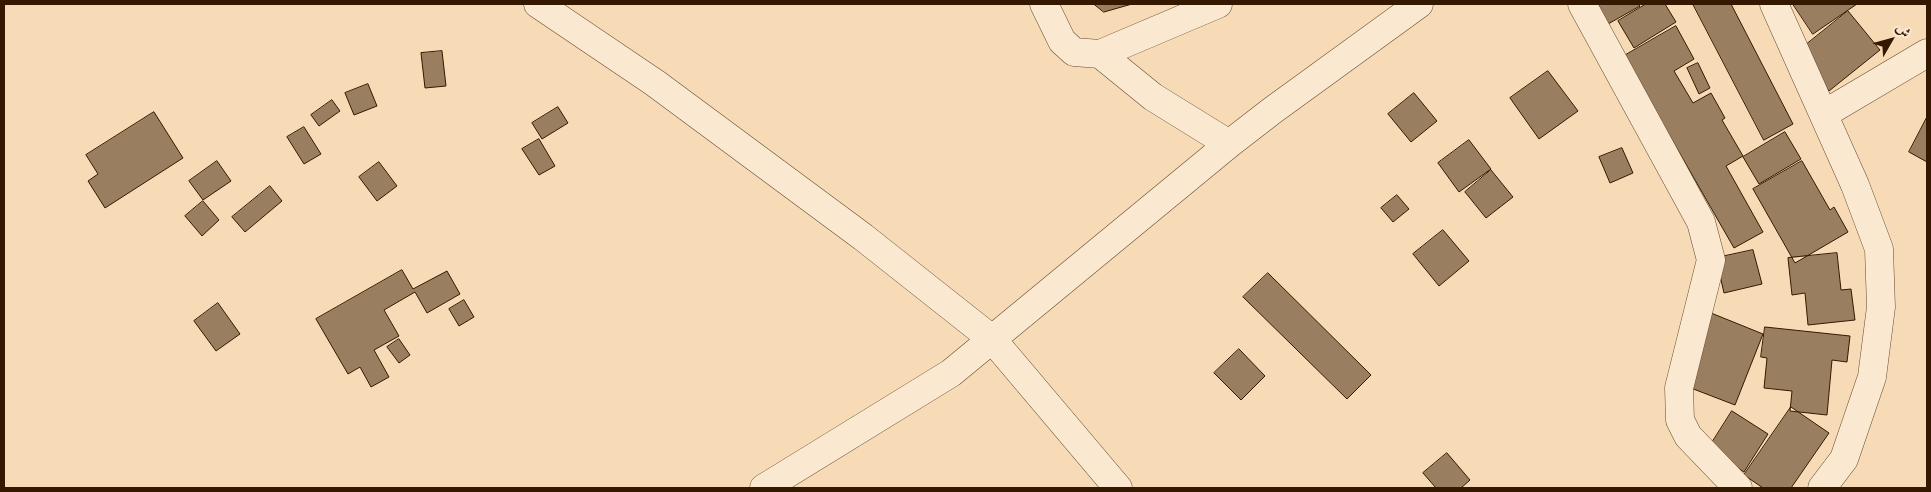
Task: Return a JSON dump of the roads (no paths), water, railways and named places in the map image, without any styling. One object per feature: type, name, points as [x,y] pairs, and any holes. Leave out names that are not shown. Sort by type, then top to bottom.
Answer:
[{"type":"street","points":[[538,4],[671,95],[863,237],[992,339],[1118,488]]},
{"type":"street","points":[[1044,4],[1062,41],[1074,52],[1100,54],[1218,4]]},
{"type":"street","points":[[764,488],[951,373],[1229,144],[1419,4]]},
{"type":"street","points":[[1582,4],[1701,222],[1711,260],[1679,388],[1680,420],[1688,436],[1738,488]]},
{"type":"street","points":[[1774,4],[1855,185],[1879,249],[1881,307],[1872,377],[1844,459],[1822,488]]},
{"type":"street","points":[[1824,114],[1927,53]]},
{"type":"street","points":[[1100,54],[1153,97],[1229,144]]}]
